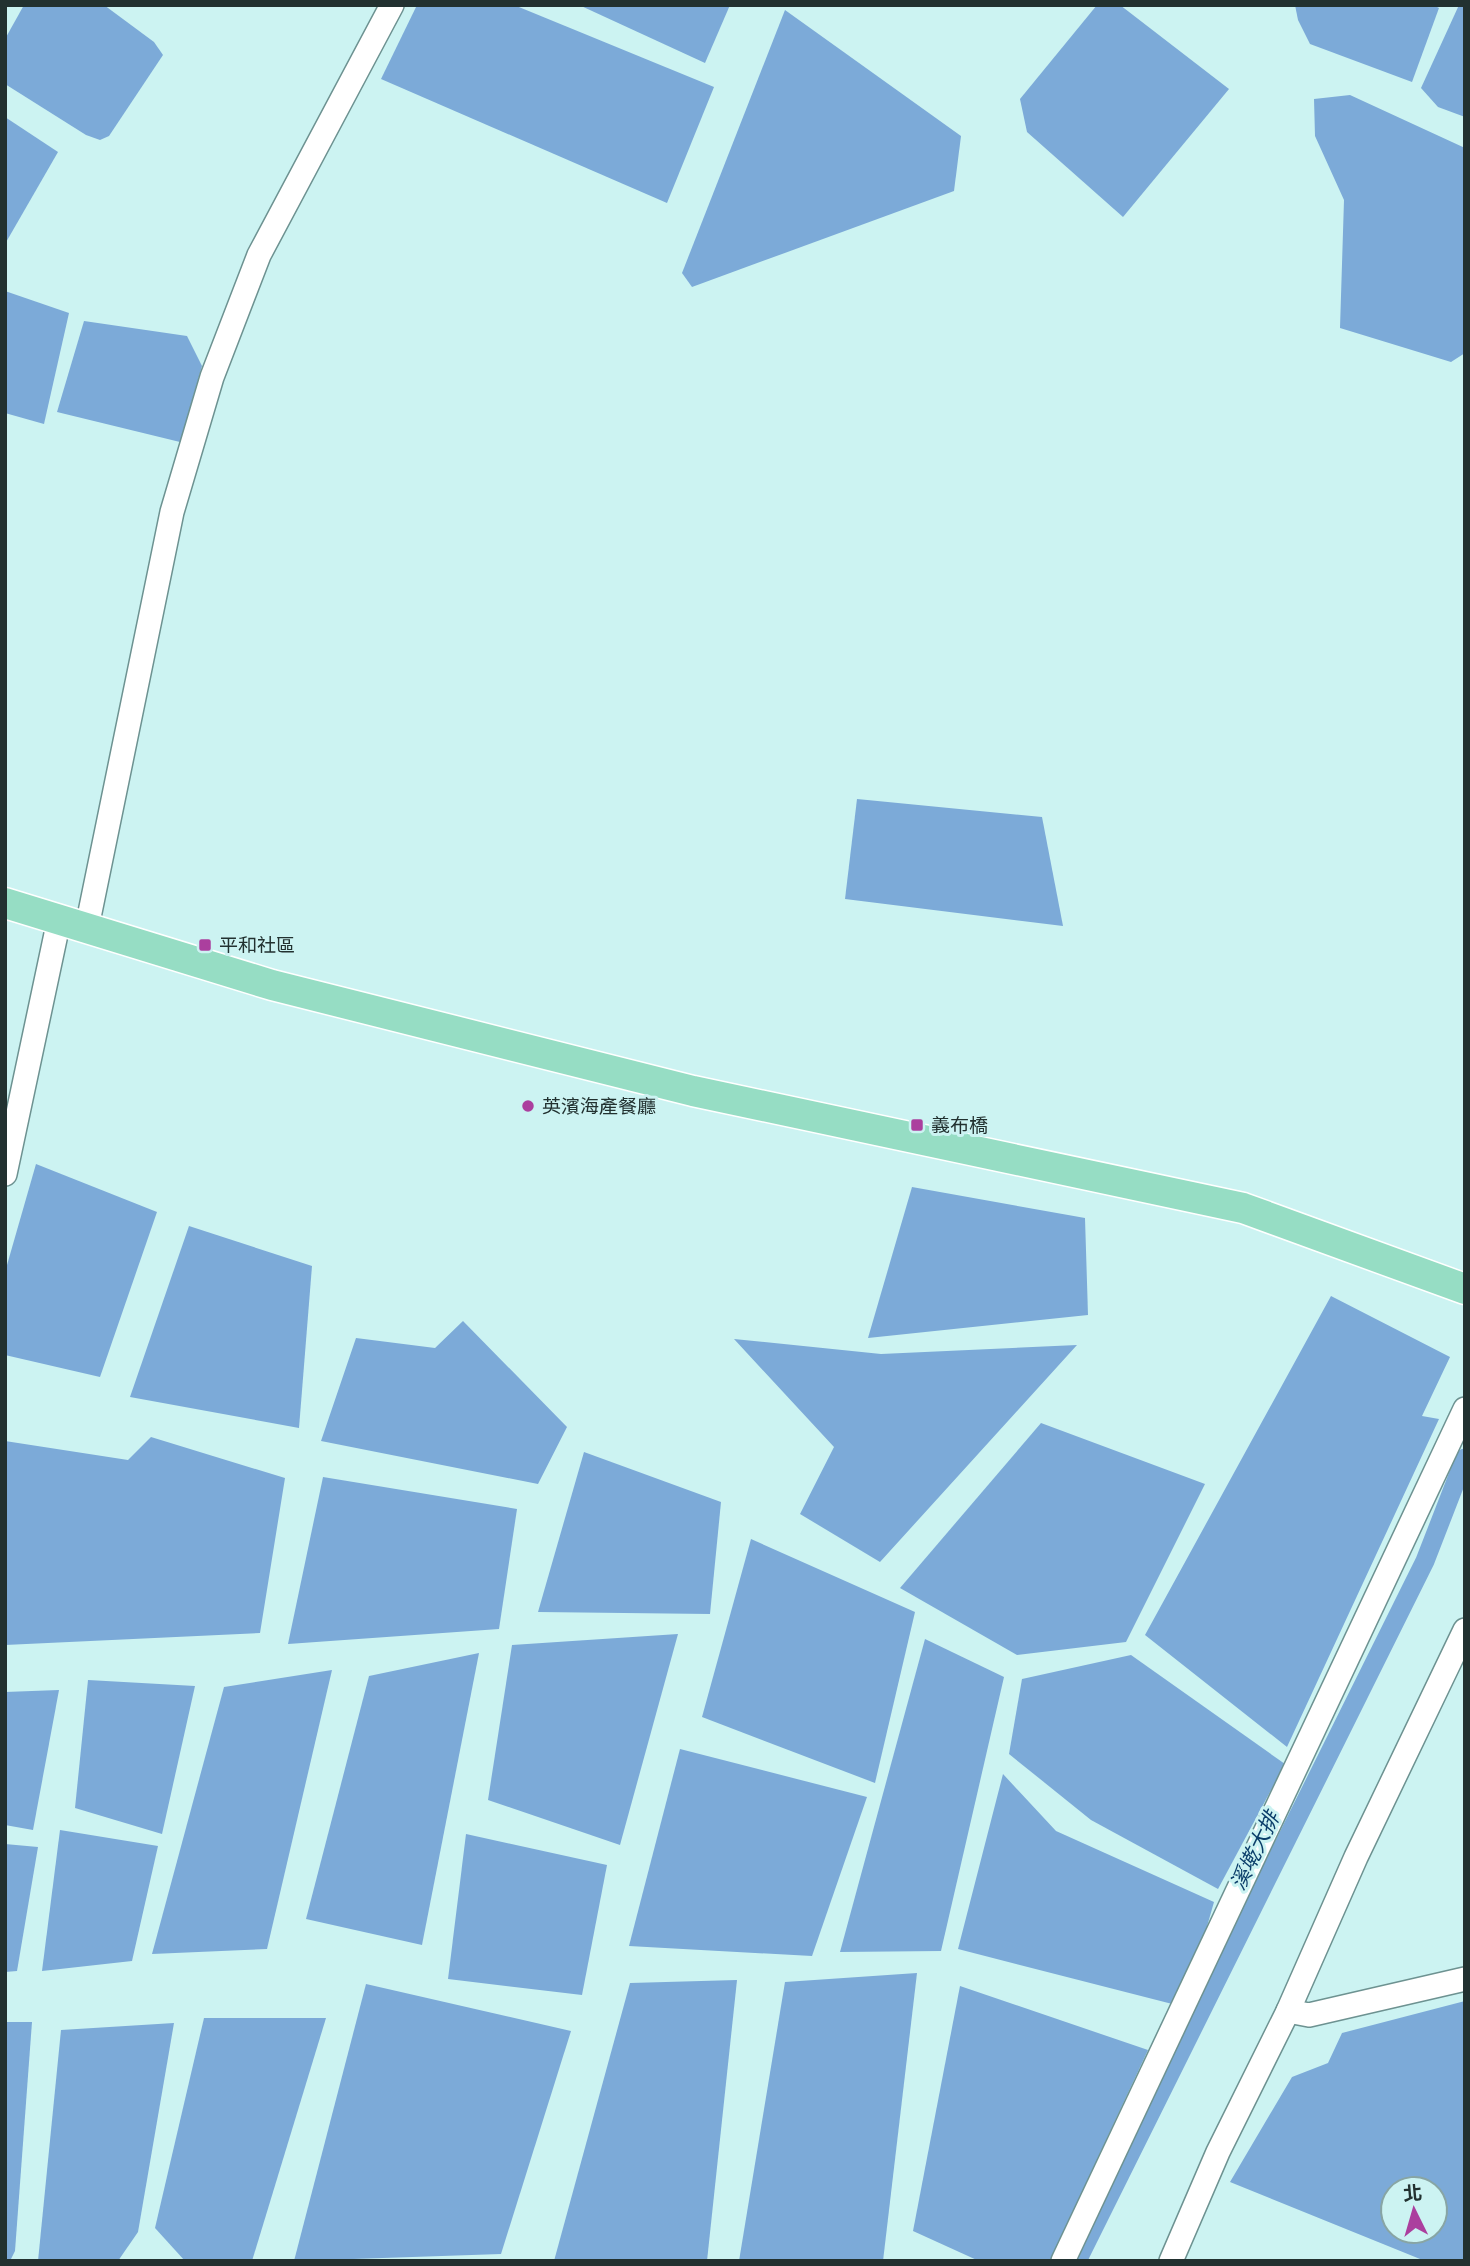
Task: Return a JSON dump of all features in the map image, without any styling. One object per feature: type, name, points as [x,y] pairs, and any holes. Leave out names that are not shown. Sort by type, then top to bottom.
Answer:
[{"type":"main road","points":[[5,903],[272,985],[693,1091],[1243,1208],[1465,1289]]},
{"type":"lane","points":[[5,1174],[73,923],[172,512],[212,377],[259,255],[392,5]]},
{"type":"lane","points":[[1063,2261],[1465,1409]]},
{"type":"lane","points":[[1171,2261],[1218,2152],[1288,2011],[1356,1857],[1465,1630]]},
{"type":"lane","points":[[1288,2011],[1309,2015],[1465,1979]]},
{"type":"water","points":[[24,5],[104,5],[154,42],[163,55],[109,136],[100,140],[86,135],[5,84],[5,39]]},
{"type":"water","points":[[417,5],[514,5],[714,87],[667,203],[381,79]]},
{"type":"water","points":[[579,5],[730,5],[705,63]]},
{"type":"water","points":[[1097,5],[1120,5],[1229,89],[1123,217],[1027,132],[1020,99]]},
{"type":"water","points":[[1295,5],[1433,5],[1439,8],[1412,82],[1310,44],[1298,20]]},
{"type":"water","points":[[1459,5],[1465,6],[1465,117],[1438,107],[1421,88]]},
{"type":"water","points":[[785,10],[961,136],[954,191],[692,287],[682,273]]},
{"type":"water","points":[[1350,95],[1465,148],[1465,353],[1451,362],[1340,328],[1344,200],[1315,136],[1314,99]]},
{"type":"water","points":[[5,117],[58,152],[5,244]]},
{"type":"water","points":[[5,291],[69,313],[44,424],[5,413]]},
{"type":"water","points":[[84,321],[187,336],[202,366],[180,442],[57,412]]},
{"type":"water","points":[[857,799],[1042,817],[1063,926],[845,899]]},
{"type":"water","points":[[36,1164],[157,1212],[100,1377],[5,1355],[5,1272]]},
{"type":"water","points":[[912,1187],[1085,1218],[1088,1315],[868,1338]]},
{"type":"water","points":[[189,1226],[312,1266],[299,1428],[130,1397]]},
{"type":"water","points":[[1331,1296],[1450,1357],[1422,1416],[1439,1419],[1287,1747],[1145,1635]]},
{"type":"water","points":[[463,1321],[567,1427],[538,1484],[321,1441],[356,1338],[435,1348]]},
{"type":"water","points":[[734,1339],[881,1354],[1077,1345],[880,1562],[800,1514],[834,1447]]},
{"type":"water","points":[[1041,1423],[1205,1484],[1126,1642],[1017,1655],[900,1588]]},
{"type":"water","points":[[151,1437],[285,1478],[260,1633],[5,1645],[5,1441],[128,1460]]},
{"type":"water","points":[[584,1452],[721,1502],[710,1614],[538,1612]]},
{"type":"water","points":[[323,1477],[517,1509],[499,1629],[288,1644]]},
{"type":"water","points":[[751,1539],[915,1612],[875,1783],[702,1717]]},
{"type":"water","points":[[678,1634],[620,1845],[488,1800],[512,1645]]},
{"type":"water","points":[[925,1639],[1004,1677],[941,1951],[840,1952]]},
{"type":"water","points":[[479,1653],[422,1945],[306,1919],[369,1676]]},
{"type":"water","points":[[1131,1655],[1285,1764],[1218,1889],[1091,1820],[1009,1754],[1022,1679]]},
{"type":"water","points":[[332,1670],[267,1949],[152,1954],[224,1687]]},
{"type":"water","points":[[88,1680],[195,1686],[162,1834],[75,1808]]},
{"type":"water","points":[[59,1690],[33,1830],[5,1825],[5,1692]]},
{"type":"water","points":[[680,1749],[867,1797],[812,1956],[629,1946]]},
{"type":"water","points":[[1003,1774],[1056,1831],[1214,1902],[1184,2007],[958,1949]]},
{"type":"water","points":[[60,1830],[158,1846],[132,1961],[42,1971]]},
{"type":"water","points":[[466,1834],[607,1865],[582,1995],[448,1979]]},
{"type":"water","points":[[5,1844],[38,1847],[17,1971],[5,1972]]},
{"type":"water","points":[[917,1973],[883,2261],[739,2261],[785,1982]]},
{"type":"water","points":[[737,1980],[707,2261],[554,2261],[630,1983]]},
{"type":"water","points":[[366,1984],[571,2031],[501,2254],[294,2261]]},
{"type":"water","points":[[960,1986],[1148,2050],[1050,2261],[979,2261],[913,2231]]},
{"type":"water","points":[[1465,2001],[1465,2261],[1425,2261],[1386,2245],[1449,2245],[1449,2175],[1379,2175],[1379,2242],[1230,2182],[1292,2077],[1328,2063],[1342,2033]]},
{"type":"water","points":[[204,2018],[326,2018],[252,2261],[185,2261],[155,2228]]},
{"type":"water","points":[[5,2022],[32,2022],[15,2251],[10,2261],[5,2261]]},
{"type":"water","points":[[174,2023],[138,2232],[118,2261],[38,2261],[61,2030]]},
{"type":"waterway","name":"溪墘大排","points":[[1077,2261],[1425,1561],[1465,1458]]},
{"type":"place","name":"平和社區","points":[[205,945]]},
{"type":"place","name":"英濱海產餐廳","points":[[528,1106]]},
{"type":"place","name":"義布橋","points":[[917,1125]]}]
